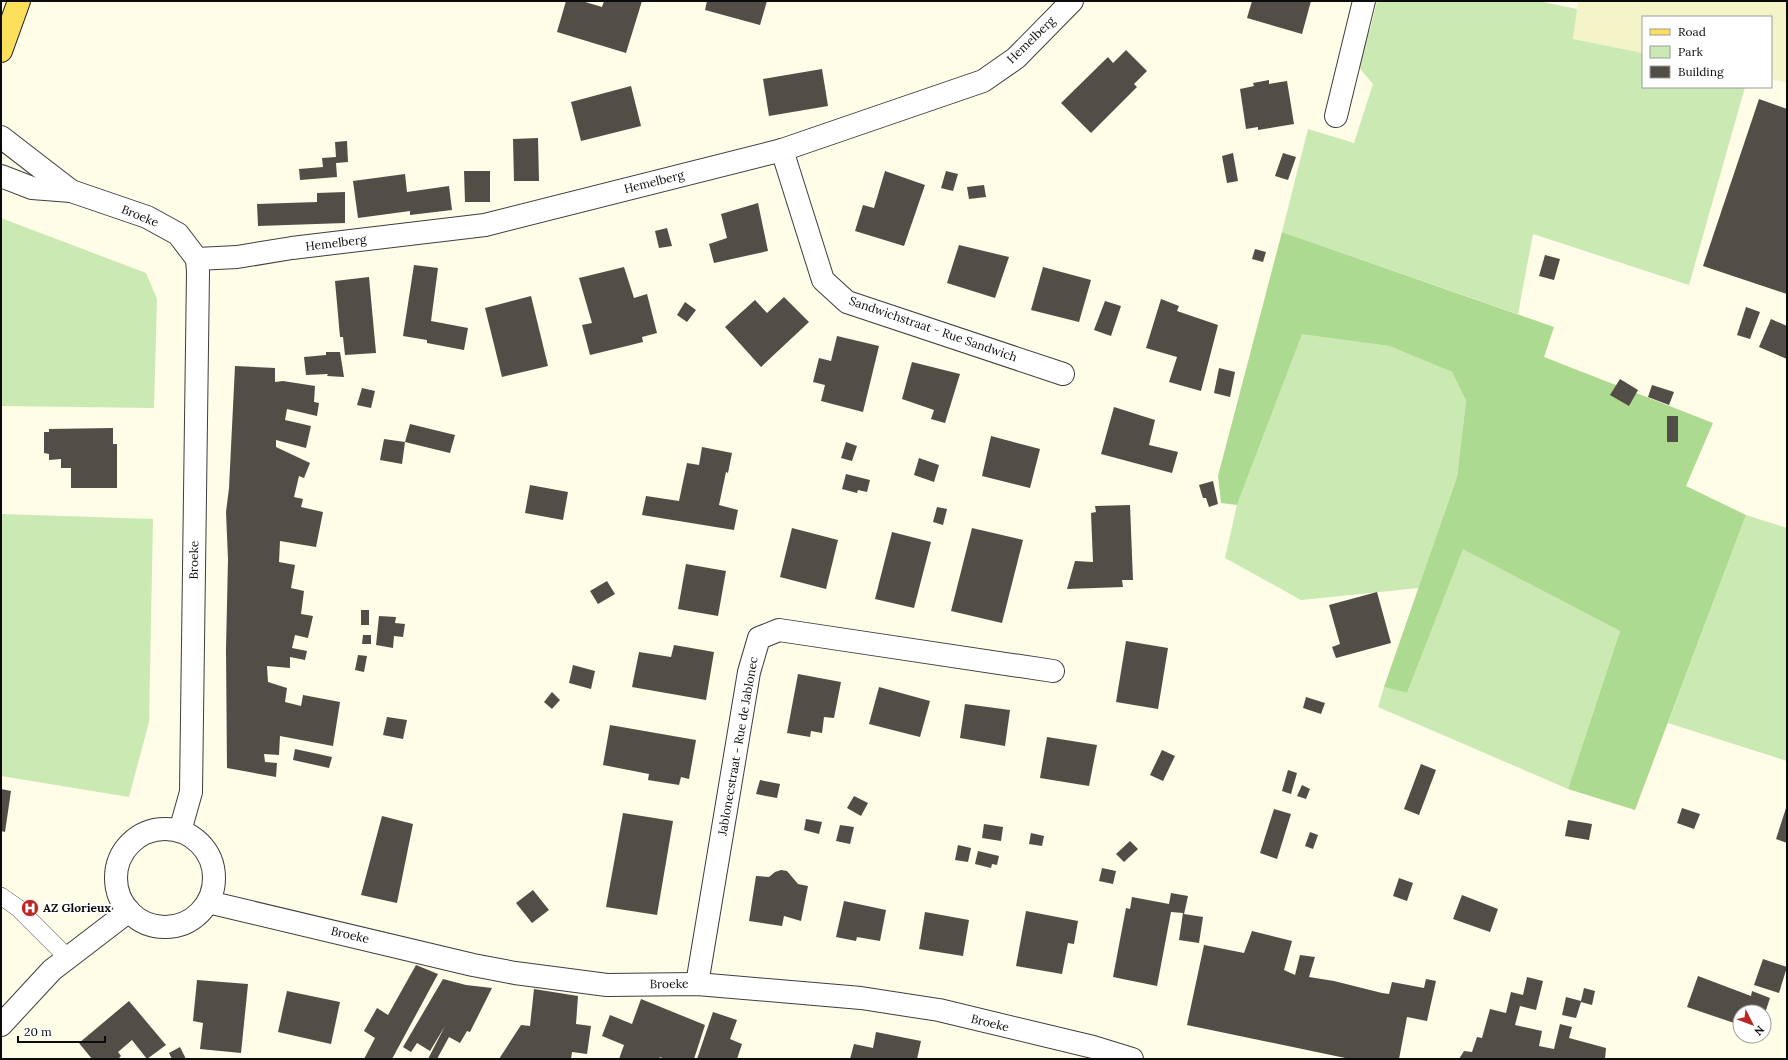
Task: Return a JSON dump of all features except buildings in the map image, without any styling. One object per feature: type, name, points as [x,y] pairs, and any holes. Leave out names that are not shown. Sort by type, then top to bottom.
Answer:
[{"type":"main road","points":[[1,51],[18,1]]},
{"type":"street","name":"Hemelberg","points":[[197,259],[237,257],[292,248],[485,225],[782,150],[983,81],[1016,58],[1072,1]]},
{"type":"street","points":[[1336,116],[1364,1]]},
{"type":"street","name":"Broeke","points":[[1,137],[71,191]]},
{"type":"street","name":"Sandwichstraat - Rue Sandwich","points":[[782,150],[823,280],[848,302],[1063,374]]},
{"type":"street","name":"Broeke","points":[[1,176],[32,188],[71,191],[148,217],[178,234],[197,259],[198,287],[191,792],[180,832]]},
{"type":"street","name":"Jablonecstraat - Rue de Jablonec","points":[[697,984],[749,672],[759,638],[779,630],[1053,671]]},
{"type":"street","points":[[163,829],[180,832],[193,837],[210,858],[214,875],[212,893],[208,902],[197,915],[183,924],[175,926],[158,927],[150,925],[135,917],[122,902],[116,881],[117,870],[125,849],[132,841],[152,831],[163,829]]},
{"type":"street","name":"Broeke","points":[[208,902],[473,965],[516,973],[607,985],[697,984],[861,998],[939,1010],[1093,1047],[1132,1059]]},
{"type":"street","points":[[1,1025],[52,970],[129,911]]},
{"type":"lane","points":[[1,896],[18,908],[68,958]]},
{"type":"green space","points":[[1377,1],[1538,1],[1577,9],[1573,39],[1642,53],[1642,88],[1745,88],[1689,285],[1533,234],[1518,314],[1282,232],[1308,129],[1354,143],[1373,84],[1356,64],[1371,27]]},
{"type":"green space","points":[[1578,1],[1787,1],[1787,83],[1772,79],[1772,16],[1642,16],[1642,53],[1573,39]]},
{"type":"green space","points":[[1,218],[146,273],[157,299],[154,408],[1,406]]},
{"type":"green space","points":[[1282,232],[1554,327],[1544,357],[1713,423],[1686,486],[1746,515],[1635,810],[1568,789],[1620,631],[1463,549],[1407,693],[1384,687],[1457,477],[1466,401],[1452,372],[1389,346],[1302,334],[1237,505],[1221,503],[1218,476]]},
{"type":"green space","points":[[1302,333],[1389,346],[1452,372],[1466,401],[1457,477],[1419,588],[1301,600],[1225,558],[1237,505]]},
{"type":"green space","points":[[1,514],[153,519],[149,722],[129,797],[1,776]]},
{"type":"green space","points":[[1746,515],[1787,528],[1787,761],[1668,723]]},
{"type":"green space","points":[[1463,548],[1620,631],[1568,789],[1378,707],[1384,687],[1407,693]]},
{"type":"place","name":"AZ Glorieux","points":[[30,908]]}]
